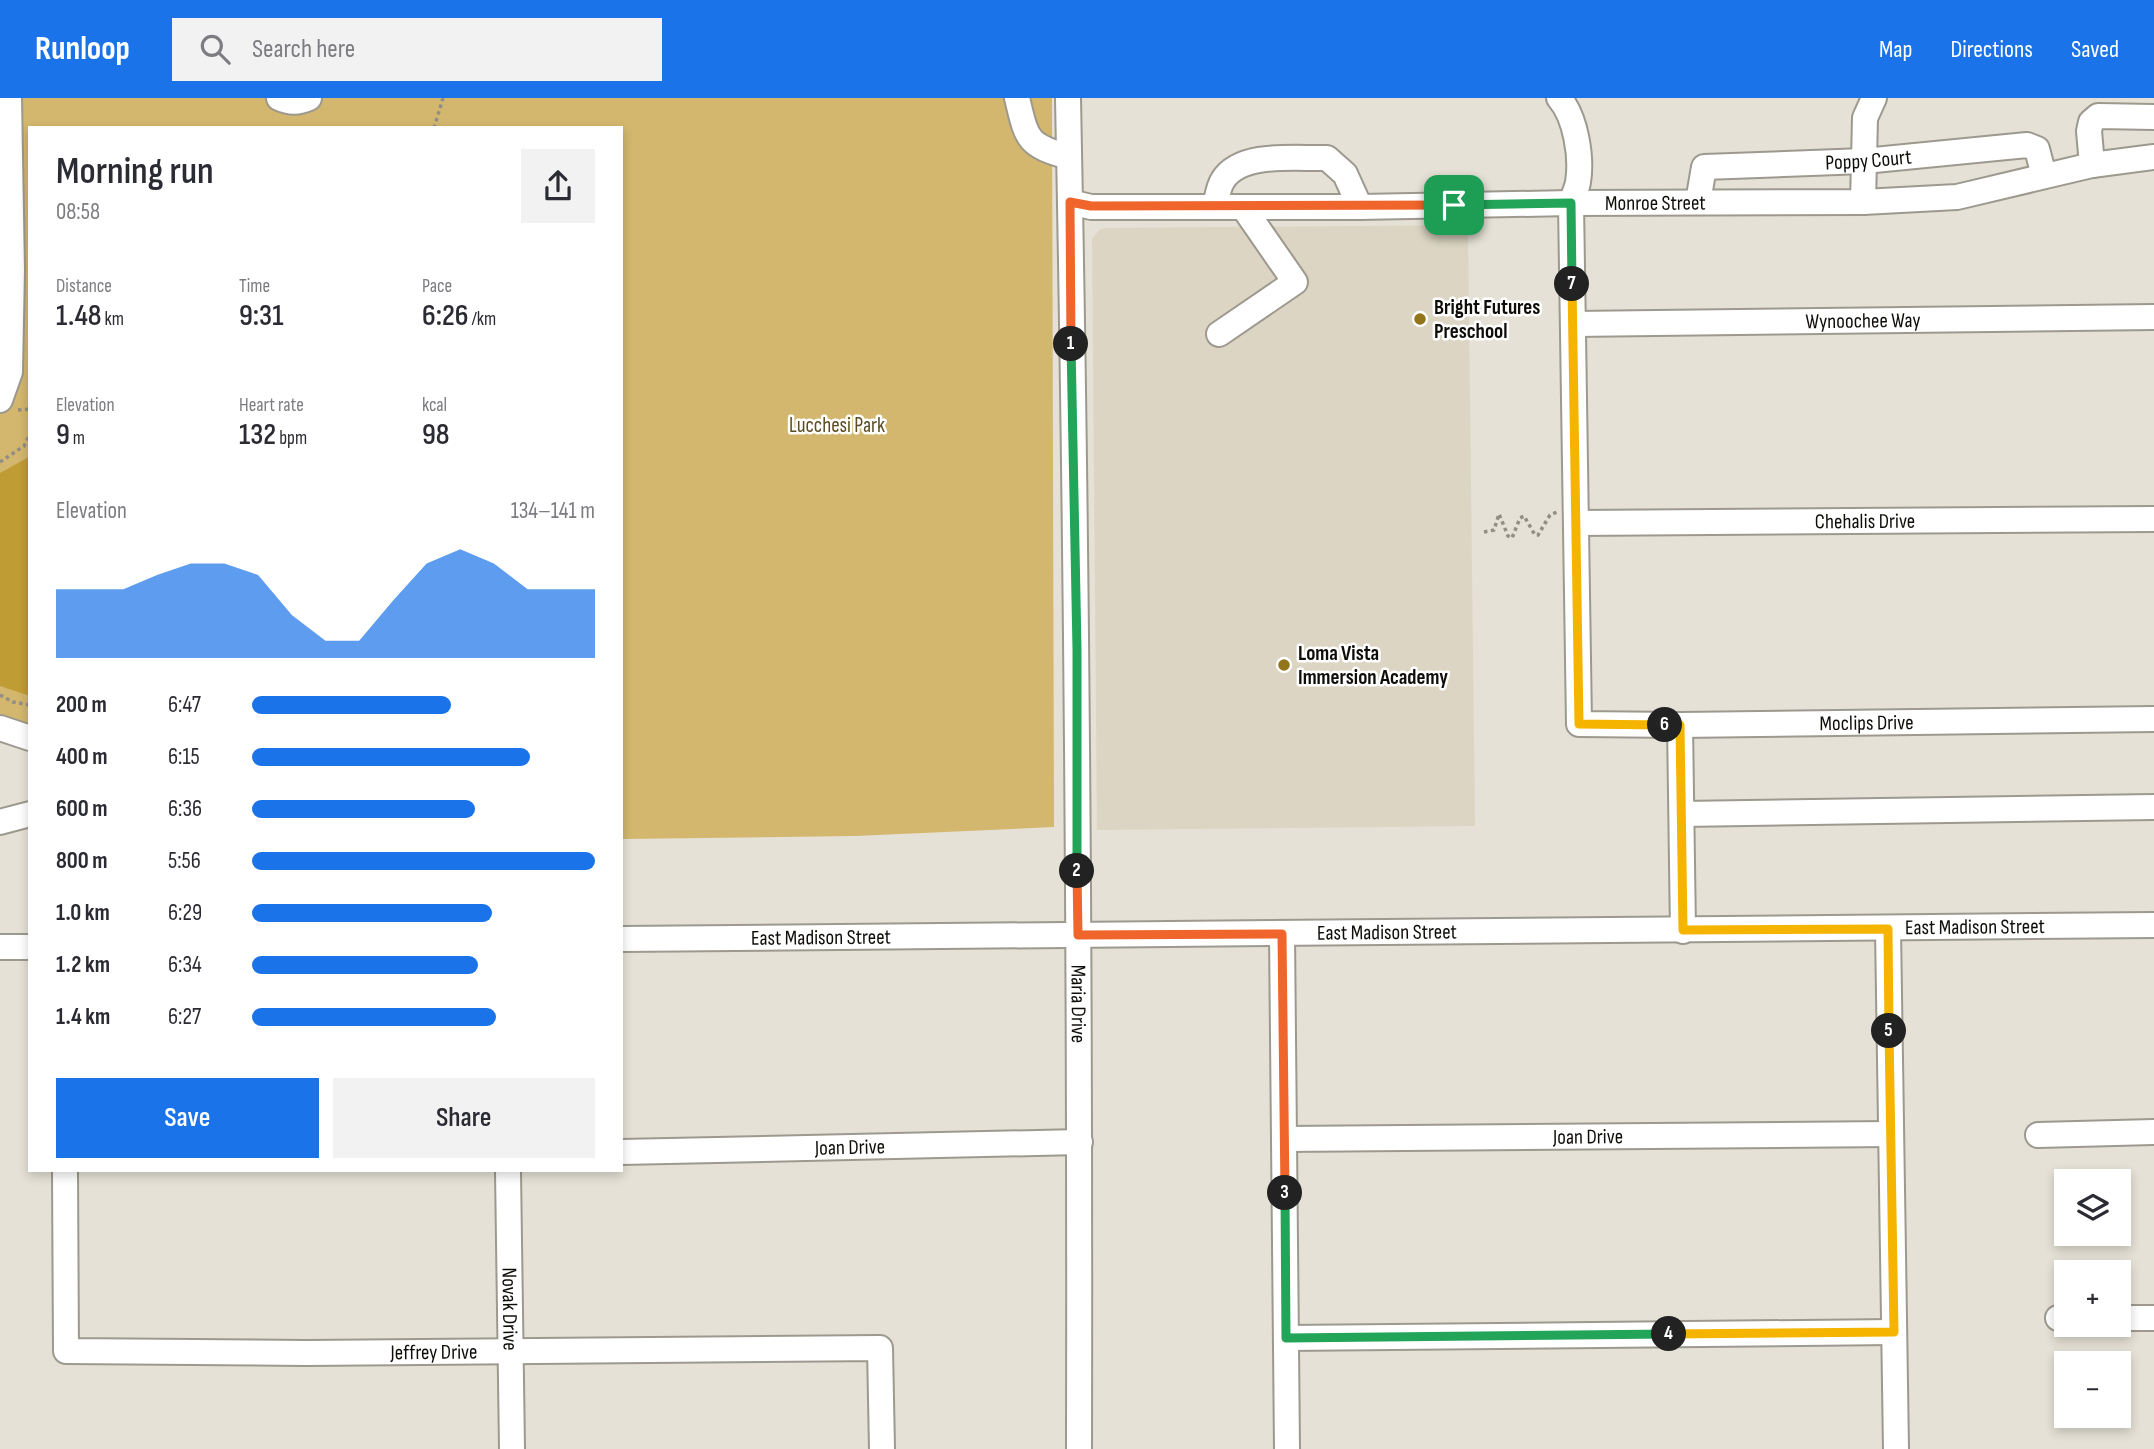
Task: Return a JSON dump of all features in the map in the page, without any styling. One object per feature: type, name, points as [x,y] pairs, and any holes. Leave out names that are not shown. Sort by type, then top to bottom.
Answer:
[{"type":"street","points":[[0,400],[10,372],[21,253],[20,208],[9,98]]},
{"type":"street","points":[[279,98],[290,102],[309,98]]},
{"type":"street","points":[[1017,98],[1026,134],[1045,150],[1069,157]]},
{"type":"street","name":"Maria Drive","points":[[1068,98],[1077,649],[1079,1449]]},
{"type":"street","points":[[1559,98],[1565,105],[1575,130],[1578,181],[1571,203],[1573,324],[1567,517]]},
{"type":"street","points":[[1863,202],[1865,118],[1874,98]]},
{"type":"street","points":[[2092,165],[2089,131],[2091,122],[2098,116],[2154,117]]},
{"type":"street","name":"Poppy Court","points":[[1698,202],[1704,167],[1864,160],[2027,145],[2037,149],[2044,176]]},
{"type":"street","name":"Monroe Street","points":[[1070,202],[1091,206],[1360,207],[1863,202],[1957,197],[2092,165],[2154,157]]},
{"type":"street","points":[[1215,206],[1222,181],[1235,167],[1253,160],[1327,158],[1345,174],[1360,207]]},
{"type":"street","points":[[1219,334],[1295,282],[1243,206]]},
{"type":"street","name":"Wynoochee Way","points":[[1573,324],[2154,317]]},
{"type":"street","name":"Chehalis Drive","points":[[1567,517],[2154,519]]},
{"type":"street","name":"Moclips Drive","points":[[1567,517],[1579,724],[2154,719]]},
{"type":"street","points":[[1680,725],[1683,930]]},
{"type":"street","points":[[0,728],[28,737]]},
{"type":"street","points":[[1682,814],[2154,807]]},
{"type":"street","points":[[0,822],[28,815]]},
{"type":"street","name":"East Madison Street","points":[[623,939],[2154,925]]},
{"type":"street","points":[[1888,929],[1896,1449]]},
{"type":"street","points":[[1282,934],[1287,1449]]},
{"type":"street","points":[[0,947],[28,947]]},
{"type":"street","points":[[2038,1135],[2154,1132]]},
{"type":"street","name":"Joan Drive","points":[[1284,1139],[1891,1134]]},
{"type":"street","name":"Joan Drive","points":[[623,1152],[1080,1142]]},
{"type":"street","name":"Jeffrey Drive","points":[[65,1172],[66,1350],[306,1353],[880,1348],[882,1449]]},
{"type":"street","name":"Novak Drive","points":[[508,1172],[512,1449]]},
{"type":"street","points":[[2131,1318],[2154,1318]]},
{"type":"street","points":[[1286,1338],[1894,1332]]},
{"type":"path","points":[[435,126],[443,98]]},
{"type":"path","points":[[0,462],[24,446],[28,438]]},
{"type":"path","points":[[1484,532],[1494,530],[1499,514],[1508,536],[1512,538],[1520,518],[1524,516],[1535,535],[1538,535],[1550,515],[1567,517]]},
{"type":"path","points":[[0,695],[13,702],[28,705]]},
{"type":"shaded area","name":"Loma Vista Immersion Academy","points":[[1468,225],[1475,826],[1097,830],[1092,239],[1099,230],[1105,228]]},
{"type":"shaded area","points":[[27,458],[28,695],[0,686],[0,473]]},
{"type":"green space","name":"Lucchesi Park","points":[[0,98],[1052,98],[1054,827],[855,836],[623,839],[623,126],[28,126],[28,724],[0,722]]},
{"type":"place","name":"Bright Futures Preschool","points":[[1420,319]]},
{"type":"place","name":"Loma Vista Immersion Academy","points":[[1284,665]]},
{"type":"route","points":[[1070,202],[1091,206],[1454,205],[1571,203],[1579,724],[1680,725],[1683,930],[1888,929],[1894,1332],[1286,1338],[1282,934],[1078,935],[1077,649],[1070,202]]}]
